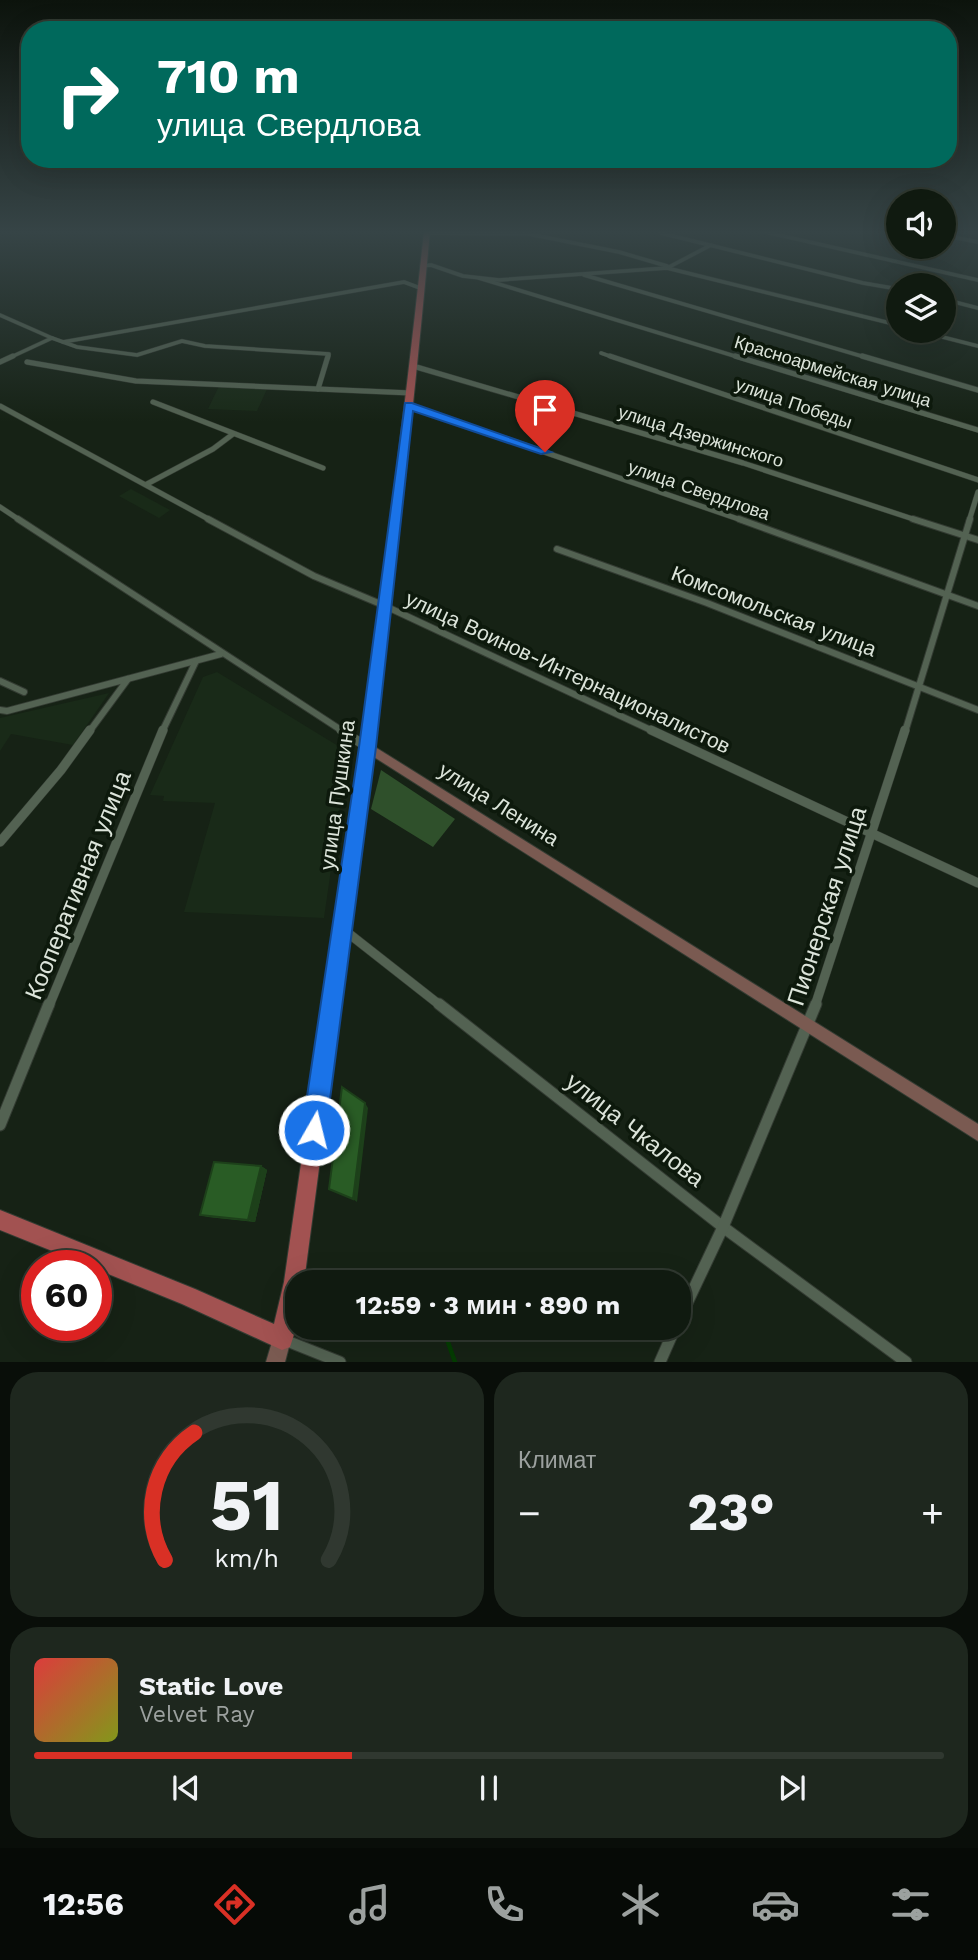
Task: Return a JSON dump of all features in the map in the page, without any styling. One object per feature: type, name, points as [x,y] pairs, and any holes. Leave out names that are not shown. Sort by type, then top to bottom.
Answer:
[{"type":"main road","name":"улица Пушкина","points":[[275,1362],[294,1282],[367,747],[410,399],[419,295]]},
{"type":"main road","name":"улица Ленина","points":[[367,747],[978,1133]]},
{"type":"main road","points":[[0,1220],[188,1296],[282,1339]]},
{"type":"street","points":[[63,342],[333,295]]},
{"type":"street","name":"Красноармейская улица","points":[[533,295],[978,430]]},
{"type":"street","points":[[651,295],[978,390]]},
{"type":"street","points":[[777,295],[886,322]]},
{"type":"street","points":[[956,302],[978,308]]},
{"type":"street","points":[[0,315],[77,347],[137,355],[145,355],[167,343],[178,341],[205,346],[329,354],[318,389]]},
{"type":"street","points":[[0,362],[52,338]]},
{"type":"street","points":[[956,340],[978,346]]},
{"type":"street","name":"улица Победы","points":[[601,353],[978,481]]},
{"type":"street","name":"улица Свердлова","points":[[27,362],[136,381],[318,389],[410,399],[978,606]]},
{"type":"street","name":"улица Дзержинского","points":[[412,366],[743,463],[978,541]]},
{"type":"street","points":[[153,402],[323,468]]},
{"type":"street","name":"улица Воинов-Интернационалистов","points":[[0,405],[314,576],[383,605],[978,883]]},
{"type":"street","points":[[147,484],[214,449],[233,434]]},
{"type":"street","name":"Пионерская улица","points":[[691,1295],[810,1025],[874,833],[978,492]]},
{"type":"street","name":"улица Ленина","points":[[0,507],[367,747]]},
{"type":"street","name":"Комсомольская улица","points":[[556,548],[707,603],[978,710]]},
{"type":"street","points":[[0,710],[7,711],[221,654]]},
{"type":"street","name":"Кооперативная улица","points":[[0,1125],[155,747],[196,661]]},
{"type":"street","points":[[0,842],[61,770],[128,678]]},
{"type":"street","points":[[0,681],[24,692]]},
{"type":"street","name":"улица Чкалова","points":[[341,927],[723,1227],[906,1362]]},
{"type":"street","points":[[282,1339],[340,1362]]},
{"type":"street","points":[[660,1362],[670,1340]]},
{"type":"shaded area","points":[[219,386],[268,387],[257,411],[208,409]]},
{"type":"shaded area","points":[[131,489],[170,510],[159,518],[119,496]]},
{"type":"shaded area","points":[[217,672],[348,752],[324,918],[184,912],[215,803],[163,801],[164,796],[150,795],[203,677]]},
{"type":"shaded area","points":[[109,693],[73,745],[11,734],[0,751],[0,718]]},
{"type":"green space","points":[[381,770],[455,819],[433,847],[371,809]]},
{"type":"building","points":[[342,1087],[365,1103],[353,1199],[329,1189]]},
{"type":"building","points":[[214,1162],[261,1166],[248,1220],[200,1215]]},
{"type":"waterway","points":[[447,1340],[455,1362]]},
{"type":"route","points":[[314,1130],[367,747],[408,405],[545,452]]}]
